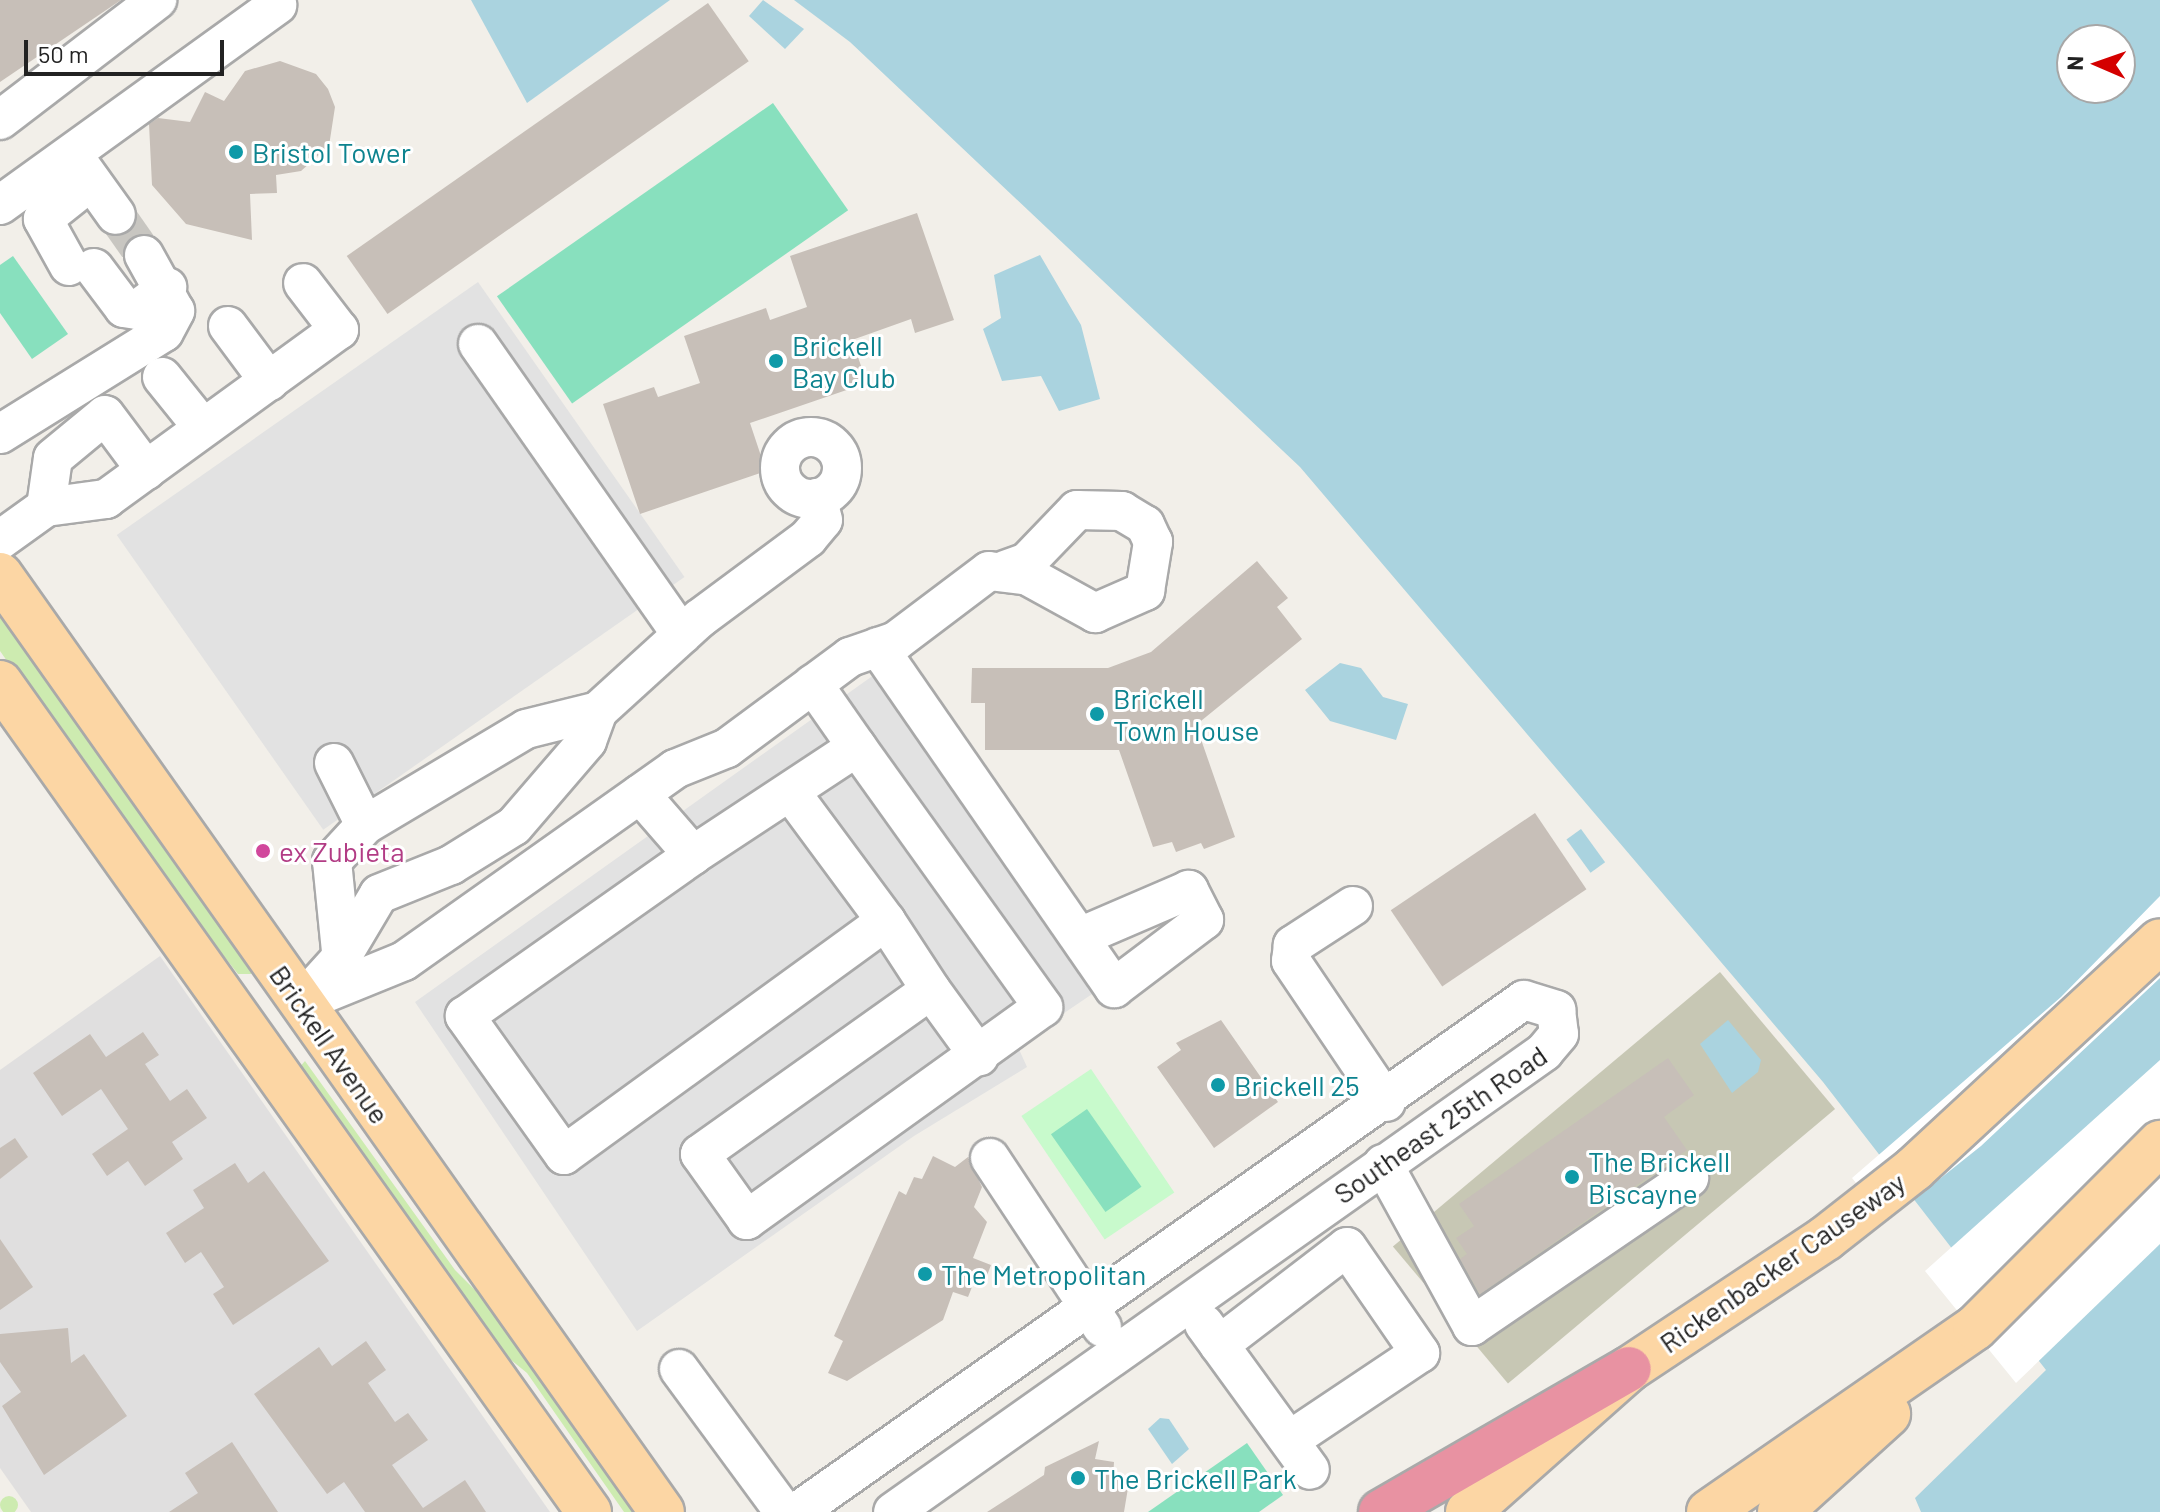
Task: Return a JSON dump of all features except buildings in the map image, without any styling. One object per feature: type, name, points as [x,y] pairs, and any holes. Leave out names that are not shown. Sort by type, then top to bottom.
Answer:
[{"type":"highway","points":[[1381,1512],[1629,1369]]},
{"type":"main road","name":"Brickell Avenue","points":[[0,575],[662,1512]]},
{"type":"main road","points":[[0,683],[589,1512]]},
{"type":"main road","name":"Rickenbacker Causeway","points":[[1468,1512],[1629,1369],[1870,1204],[2045,1054],[2160,941]]},
{"type":"main road","points":[[250,1039],[301,1003]]},
{"type":"main road","points":[[1780,1512],[1975,1328],[2160,1143]]},
{"type":"main road","points":[[1709,1512],[1975,1328]]},
{"type":"street","points":[[0,120],[157,0]]},
{"type":"street","points":[[167,287],[137,310],[124,308],[82,267],[43,219],[81,167],[277,5]]},
{"type":"street","points":[[0,205],[81,167]]},
{"type":"street","points":[[81,167],[116,215]]},
{"type":"street","points":[[0,434],[164,332],[175,311],[167,287],[144,255]]},
{"type":"street","points":[[0,540],[46,507],[106,499],[339,330],[303,283]]},
{"type":"street","points":[[228,326],[269,381]]},
{"type":"street","points":[[478,344],[682,635]]},
{"type":"street","points":[[162,377],[203,428]]},
{"type":"street","points":[[46,507],[53,458],[105,415],[146,470]]},
{"type":"street","points":[[301,1003],[341,958],[379,894],[451,865],[514,826],[582,747],[598,711],[682,635],[808,538],[823,520],[817,498]]},
{"type":"street","points":[[301,1003],[404,961],[640,794],[727,748],[813,684],[878,647],[896,641],[989,571],[1005,570]]},
{"type":"street","points":[[878,647],[1080,937]]},
{"type":"street","points":[[813,684],[1043,1007],[747,1220],[700,1154],[931,990]]},
{"type":"street","points":[[341,958],[332,861],[365,825],[526,729],[598,711]]},
{"type":"street","points":[[857,747],[792,794],[693,855],[465,1016],[564,1155],[886,921]]},
{"type":"street","points":[[334,763],[365,825]]},
{"type":"street","points":[[640,794],[693,855]]},
{"type":"street","points":[[792,794],[886,921],[979,1056]]},
{"type":"street","points":[[1353,906],[1293,945],[1291,961],[1386,1102]]},
{"type":"street","name":"Southeast 25th Road","points":[[797,1512],[1386,1102],[1524,1000],[1556,1010],[1559,1034],[1544,1052],[1117,1350],[893,1512]]},
{"type":"street","points":[[1321,1147],[1348,1189]]},
{"type":"street","points":[[990,1158],[1117,1350]]},
{"type":"street","points":[[1383,1164],[1472,1326],[1689,1178]]},
{"type":"street","points":[[1188,1302],[1219,1345],[1300,1455],[1420,1353],[1347,1247],[1219,1345]]},
{"type":"street","points":[[679,1369],[784,1512]]},
{"type":"street","points":[[855,1473],[882,1512]]},
{"type":"shaded area","points":[[478,282],[684,577],[323,830],[117,535]]},
{"type":"shaded area","points":[[878,672],[1104,986],[1017,1045],[1027,1067],[914,1136],[637,1331],[415,1002]]},
{"type":"shaded area","points":[[160,956],[550,1512],[31,1512],[0,1468],[0,1070]]},
{"type":"shaded area","points":[[1720,972],[1835,1109],[1508,1384],[1393,1246]]},
{"type":"green space","points":[[773,103],[848,210],[572,404],[497,296]]},
{"type":"green space","points":[[13,256],[68,334],[32,359],[0,313],[0,265]]},
{"type":"green space","points":[[0,602],[254,968],[251,974],[238,974],[140,850],[0,651]]},
{"type":"green space","points":[[305,1061],[455,1270],[513,1328],[642,1512],[624,1512],[527,1373],[485,1339],[298,1069]]},
{"type":"green space","points":[[1091,1069],[1174,1193],[1105,1239],[1021,1116]]},
{"type":"green space","points":[[1087,1109],[1141,1187],[1105,1212],[1051,1134]]},
{"type":"green space","points":[[1247,1443],[1283,1495],[1259,1512],[1148,1512]]},
{"type":"green space","points":[[9,1496],[18,1505],[9,1514],[0,1505]]},
{"type":"water","points":[[471,0],[670,0],[527,103]]},
{"type":"water","points":[[763,0],[804,29],[785,49],[749,16]]},
{"type":"water","points":[[794,0],[2160,0],[2160,1512],[1921,1512],[1915,1498],[2046,1370],[1823,1082],[1300,467],[850,42]]},
{"type":"water","points":[[1040,255],[1081,325],[1100,399],[1059,411],[1041,376],[1002,381],[983,329],[1001,318],[994,275]]},
{"type":"water","points":[[1340,663],[1361,668],[1383,697],[1408,704],[1396,740],[1330,721],[1305,690]]},
{"type":"water","points":[[1581,829],[1605,862],[1591,873],[1566,840]]},
{"type":"water","points":[[1728,1020],[1761,1060],[1758,1072],[1732,1093],[1700,1044]]},
{"type":"water","points":[[1160,1418],[1169,1419],[1189,1449],[1172,1464],[1148,1429]]},
{"type":"pier","points":[[2160,896],[2160,978],[1981,1146],[1887,1221],[1852,1178],[2061,997]]},
{"type":"pier","points":[[2160,1060],[2160,1244],[2016,1383],[1925,1271]]},
{"type":"tunnel","points":[[116,215],[144,255]]},
{"type":"place","name":"Bristol Tower","points":[[236,152]]},
{"type":"place","name":"Brickell Bay Club","points":[[776,361]]},
{"type":"place","name":"Brickell Town House","points":[[1097,714]]},
{"type":"place","name":"ex Zubieta","points":[[263,851]]},
{"type":"place","name":"Brickell 25","points":[[1218,1085]]},
{"type":"place","name":"The Brickell Biscayne","points":[[1572,1177]]},
{"type":"place","name":"The Metropolitan","points":[[925,1274]]},
{"type":"place","name":"The Brickell Park","points":[[1078,1478]]}]
